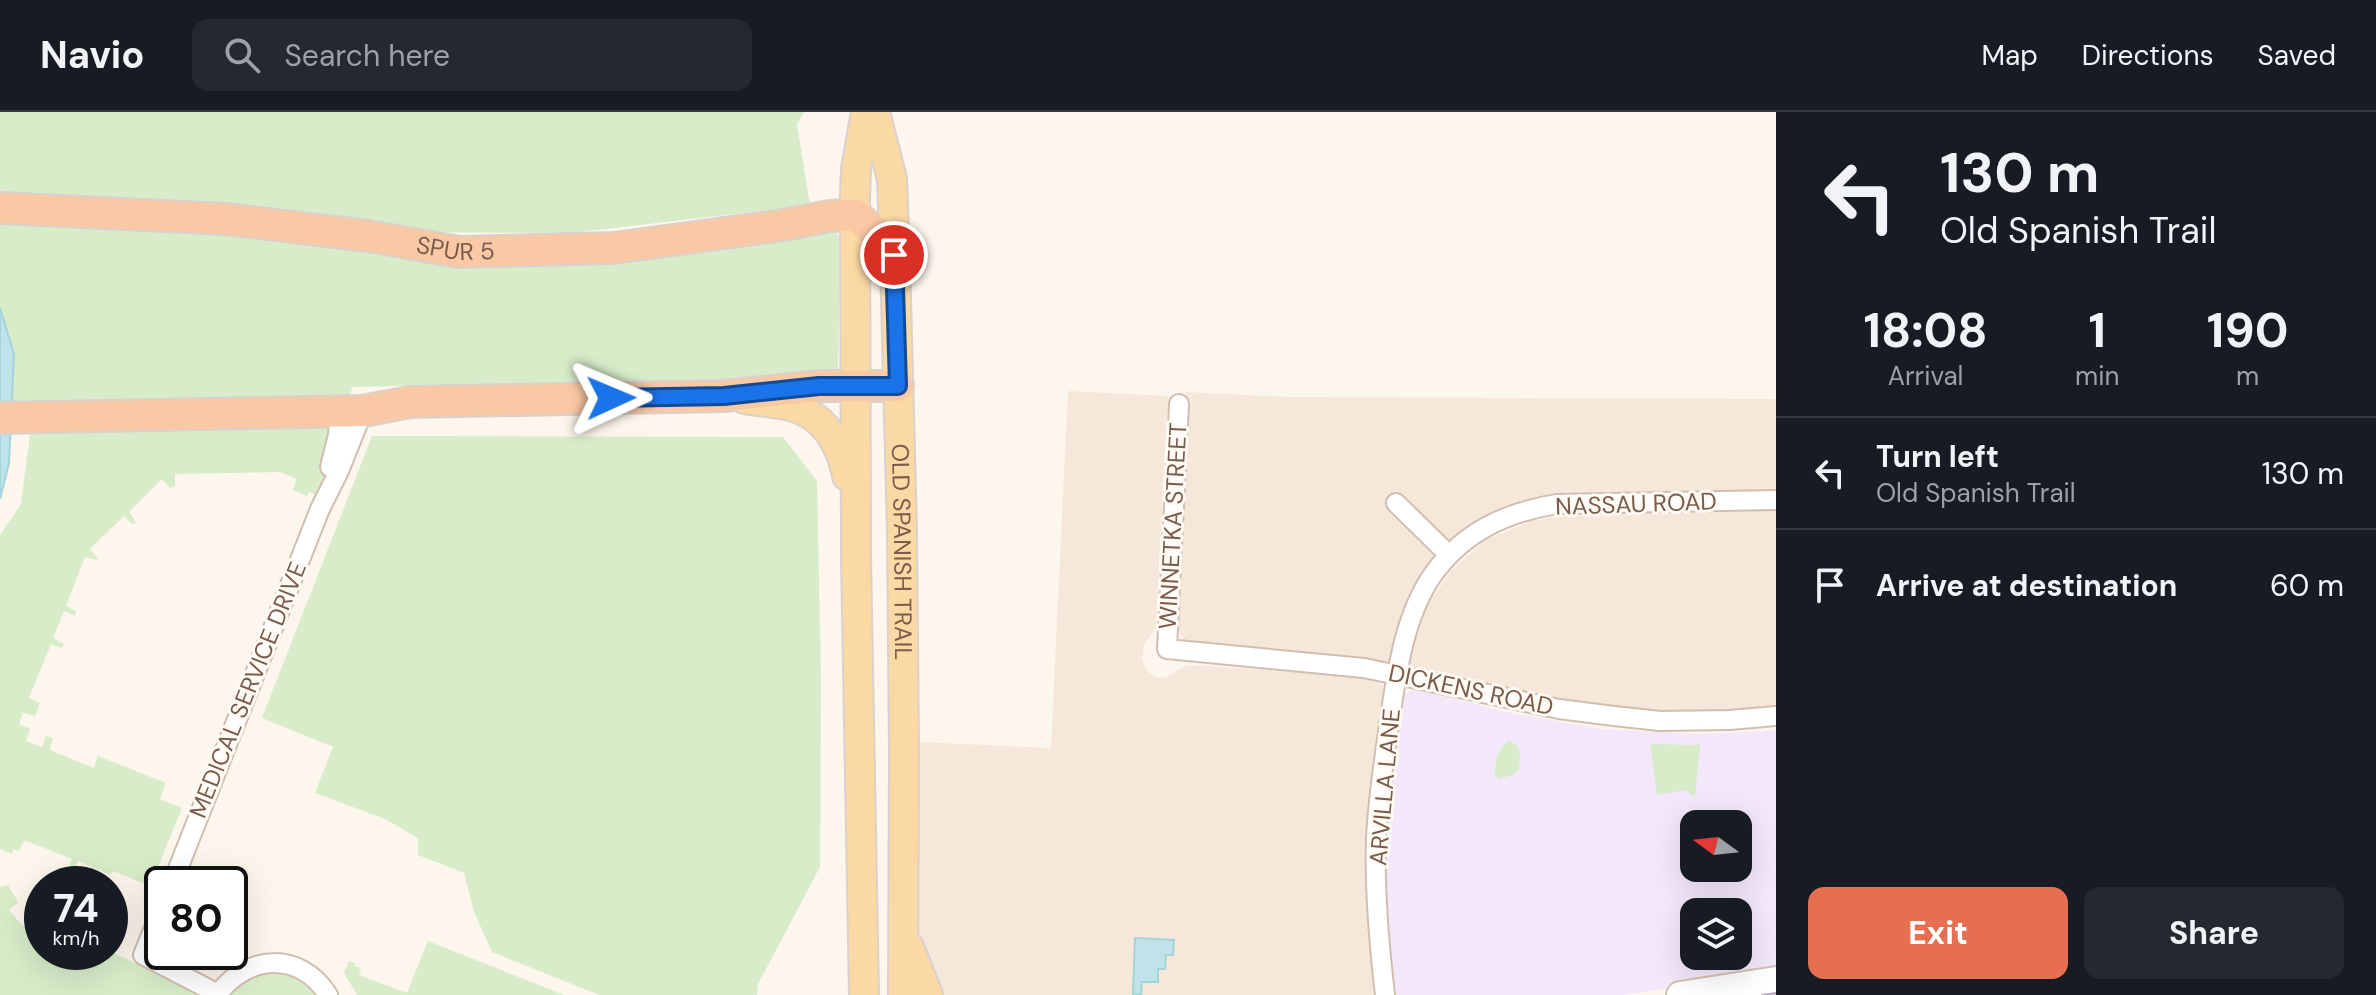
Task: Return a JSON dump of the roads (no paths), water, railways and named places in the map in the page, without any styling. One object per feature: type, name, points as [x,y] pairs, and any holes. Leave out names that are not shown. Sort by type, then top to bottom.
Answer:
[{"type":"highway","name":"SPUR 5","points":[[0,208],[226,219],[368,236],[459,252],[614,248],[830,216],[856,215]]},
{"type":"highway","points":[[856,215],[894,255]]},
{"type":"highway","points":[[0,418],[352,411],[410,402],[724,396],[819,386],[898,386]]},
{"type":"main road","name":"OLD SPANISH TRAIL","points":[[864,995],[855,386],[856,169],[866,112]]},
{"type":"main road","name":"OLD SPANISH TRAIL","points":[[875,112],[892,179],[904,721],[903,995]]},
{"type":"main road","points":[[724,396],[804,411],[817,418],[835,438],[844,459],[848,523],[856,556]]},
{"type":"main road","points":[[902,930],[928,995]]},
{"type":"main road","points":[[1680,995],[1776,980]]},
{"type":"street","name":"WINNETKA STREET","points":[[1167,649],[1179,404]]},
{"type":"street","name":"MEDICAL SERVICE DRIVE","points":[[179,866],[325,497],[338,435],[352,411]]},
{"type":"street","name":"NASSAU ROAD","points":[[1396,674],[1409,624],[1433,574],[1478,530],[1528,509],[1557,504],[1776,500]]},
{"type":"street","points":[[1396,503],[1449,555]]},
{"type":"street","name":"DICKENS ROAD","points":[[1167,649],[1364,668],[1559,709],[1614,716],[1660,721],[1776,716]]},
{"type":"street","name":"ARVILLA LANE","points":[[1385,995],[1378,933],[1376,837],[1396,674]]},
{"type":"street","points":[[172,970],[218,994],[239,972],[268,963],[298,968],[311,975],[328,995]]},
{"type":"water","points":[[0,308],[14,354],[9,463],[0,499]]},
{"type":"water","points":[[1135,938],[1174,940],[1173,955],[1166,955],[1165,969],[1158,969],[1158,982],[1142,982],[1141,995],[1133,994]]},
{"type":"tram line","points":[[1762,995],[1776,993]]}]
